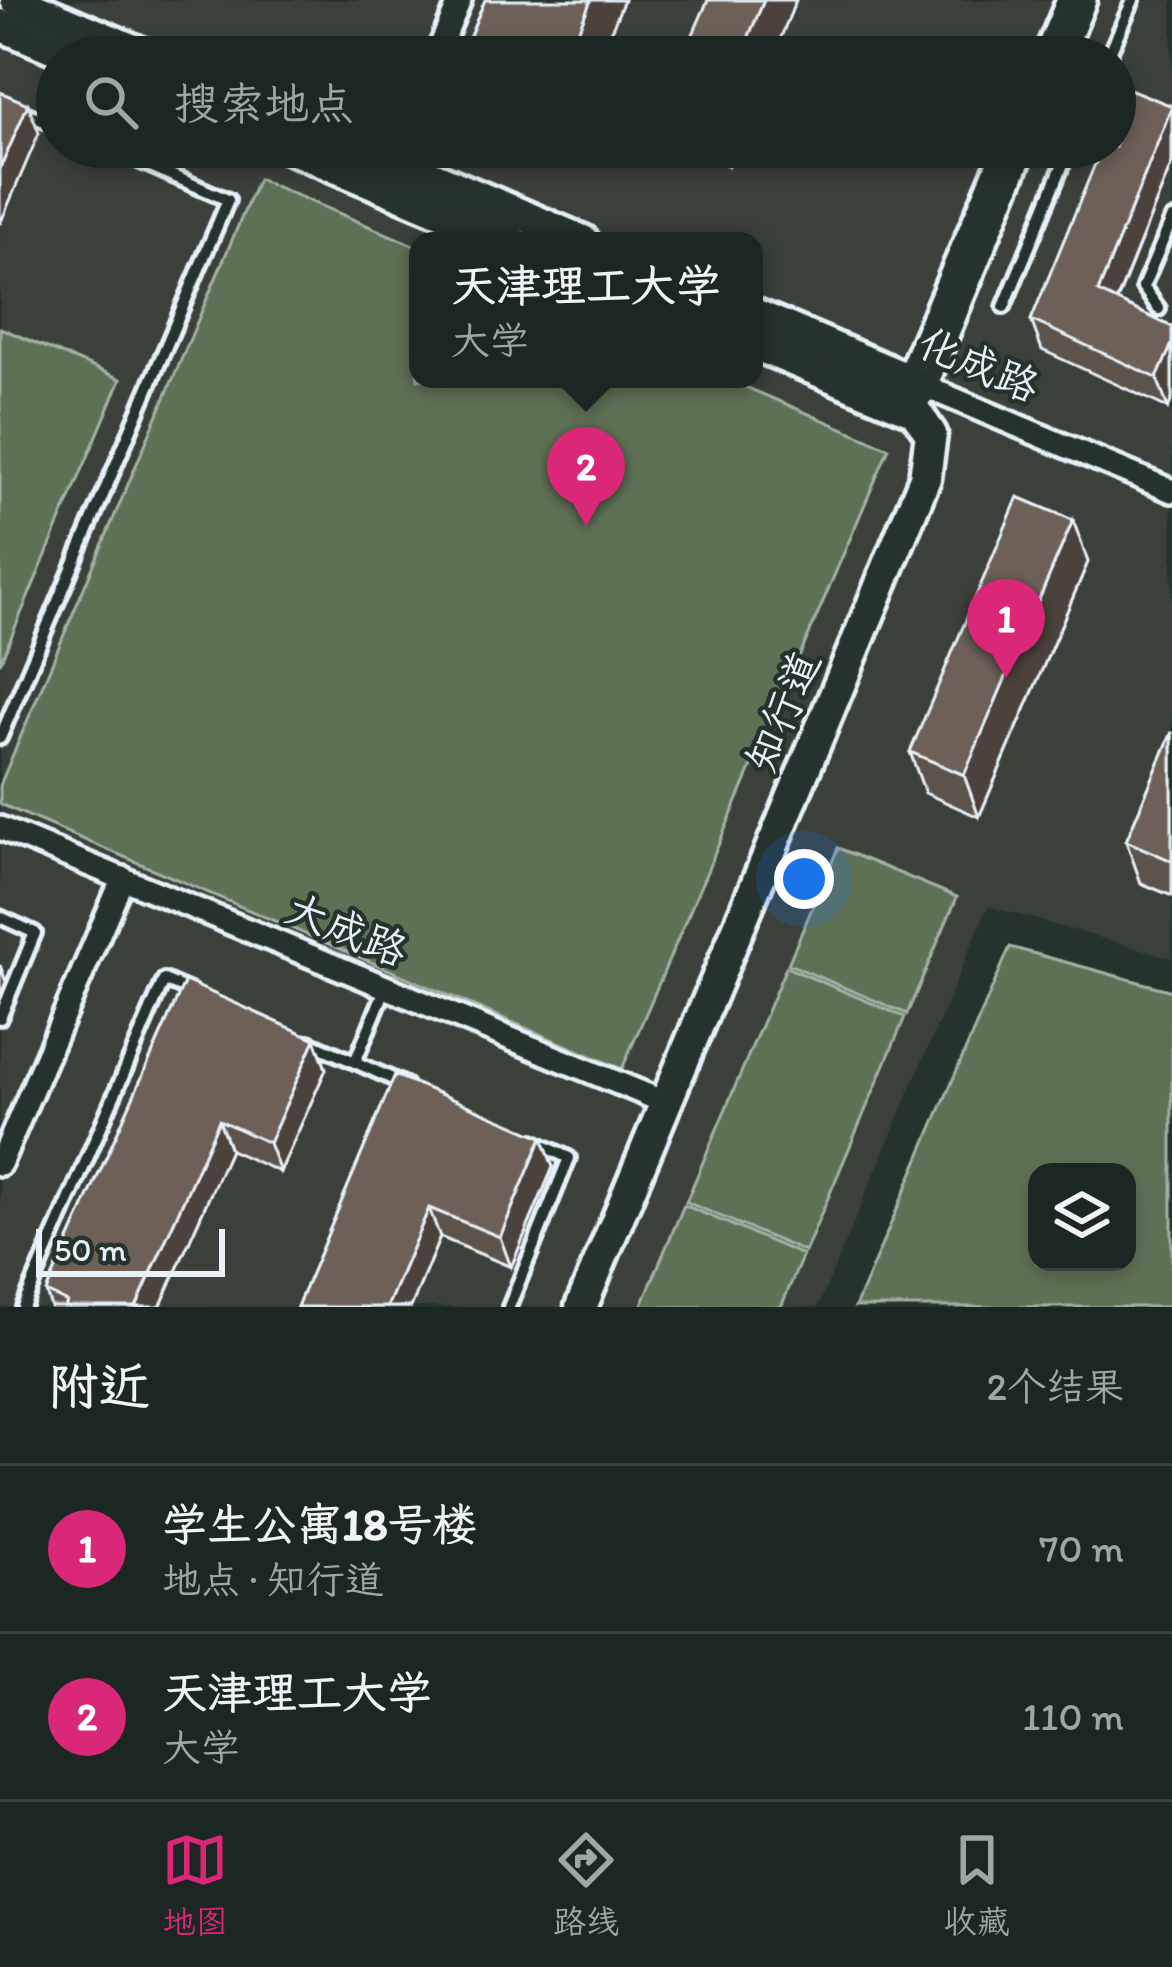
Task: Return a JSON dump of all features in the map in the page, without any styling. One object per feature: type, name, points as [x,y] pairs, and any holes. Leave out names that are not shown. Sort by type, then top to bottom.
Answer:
[{"type":"street","points":[[16,0],[93,36]]},
{"type":"street","points":[[445,36],[460,0]]},
{"type":"street","points":[[1053,36],[1068,0]]},
{"type":"street","points":[[1070,36],[1085,0]]},
{"type":"street","points":[[0,26],[36,41]]},
{"type":"street","points":[[395,168],[497,232]]},
{"type":"street","points":[[399,168],[560,232]]},
{"type":"street","points":[[906,382],[997,168]]},
{"type":"street","points":[[906,382],[1013,168]]},
{"type":"street","name":"化成路","points":[[763,318],[1172,491]]},
{"type":"street","name":"化成路","points":[[763,346],[906,382]]},
{"type":"street","name":"知行道","points":[[581,1307],[925,478],[931,434],[906,382]]},
{"type":"street","name":"大成路","points":[[0,829],[664,1102]]},
{"type":"street","points":[[0,1164],[123,878]]},
{"type":"lane","points":[[1117,36],[1132,0]]},
{"type":"lane","points":[[0,103],[36,118]]},
{"type":"lane","points":[[0,738],[228,200],[155,168]]},
{"type":"lane","points":[[1004,307],[1061,168]]},
{"type":"lane","points":[[1159,309],[1143,287],[1172,219]]},
{"type":"lane","points":[[0,917],[35,933],[0,1018]]},
{"type":"lane","points":[[23,1307],[164,980],[207,998]]},
{"type":"lane","points":[[355,1061],[386,987]]},
{"type":"lane","points":[[291,1034],[419,1090]]},
{"type":"lane","points":[[508,1307],[569,1158],[526,1138]]},
{"type":"shaded area","points":[[0,0],[1172,0],[1172,958],[988,906],[818,1307],[0,1307]]},
{"type":"green space","points":[[258,179],[409,243],[409,388],[748,388],[889,448],[622,1069],[0,804],[0,785]]},
{"type":"green space","points":[[0,328],[121,379],[0,663]]},
{"type":"green space","points":[[838,848],[957,897],[907,1014],[788,964]]},
{"type":"green space","points":[[1010,947],[1172,991],[1172,1307],[855,1307]]},
{"type":"green space","points":[[786,967],[905,1017],[805,1252],[686,1202]]},
{"type":"green space","points":[[684,1205],[803,1255],[781,1307],[641,1307]]},
{"type":"building","points":[[485,0],[591,0],[576,36],[470,36]]},
{"type":"building","points":[[708,0],[764,0],[749,36],[692,36]]},
{"type":"building","points":[[0,92],[28,104],[0,169]]},
{"type":"building","points":[[1136,92],[1172,106],[1098,292],[1172,327],[1172,344],[1157,378],[1031,320],[1093,168],[1136,168]]},
{"type":"building","points":[[1018,497],[1073,520],[964,775],[910,752]]},
{"type":"building","points":[[1172,732],[1172,861],[1126,841]]},
{"type":"building","points":[[185,981],[315,1039],[269,1143],[219,1120],[136,1307],[65,1307],[67,1302],[46,1292]]},
{"type":"building","points":[[395,1075],[542,1137],[500,1237],[429,1208],[387,1307],[297,1307]]},
{"type":"place","name":"天津理工大学","points":[[586,526]]},
{"type":"place","name":"学生公寓18号楼","points":[[1006,678]]}]
